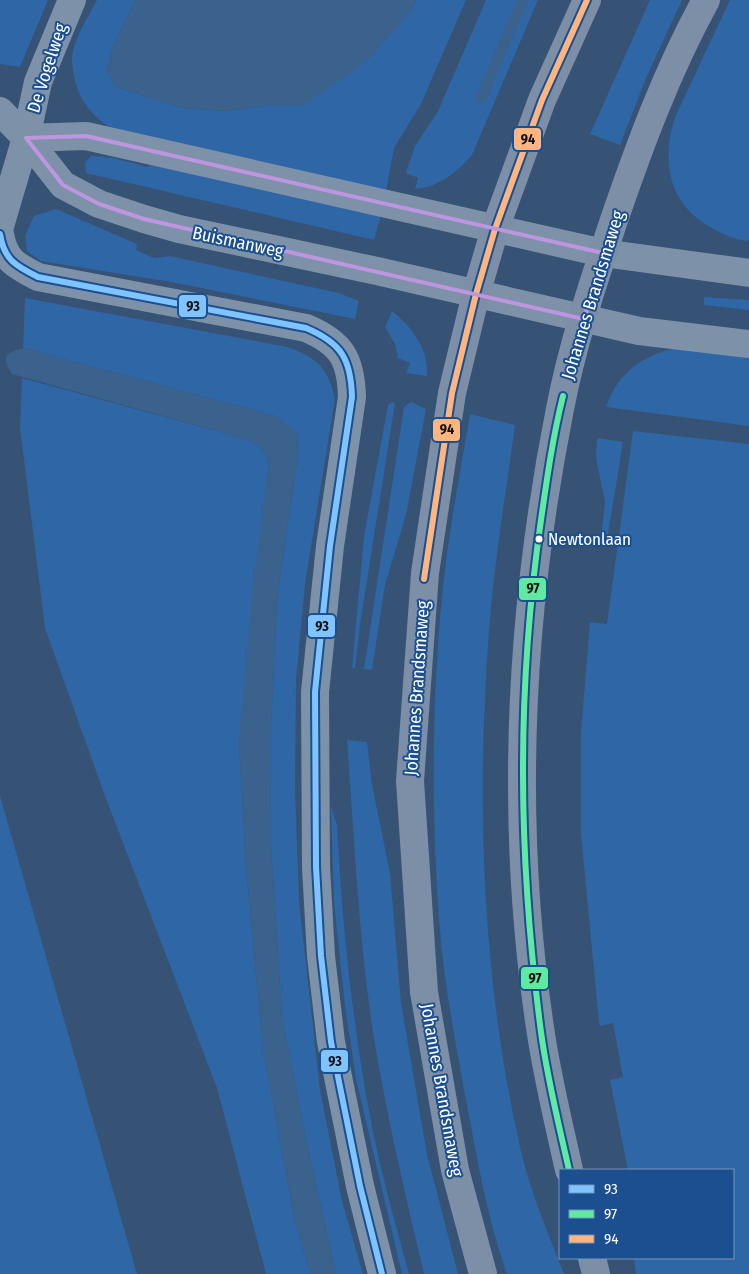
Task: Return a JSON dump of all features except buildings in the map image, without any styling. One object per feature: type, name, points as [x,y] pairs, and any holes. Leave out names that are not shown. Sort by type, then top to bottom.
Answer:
[{"type":"main road","name":"Johannes Brandsmaweg","points":[[483,1274],[455,1170],[424,992],[410,781],[425,573],[452,393],[476,294],[496,229],[542,100],[586,0]]},
{"type":"main road","name":"Johannes Brandsmaweg","points":[[569,1169],[541,1033],[529,938],[521,783],[524,683],[532,581],[559,411],[603,253],[644,133],[693,24],[706,0]]},
{"type":"main road","points":[[592,1259],[596,1274]]},
{"type":"street","name":"De Vogelweg","points":[[0,226],[26,138],[38,82],[72,0]]},
{"type":"street","name":"Buismanweg","points":[[0,111],[26,138],[62,185],[99,204],[179,229],[584,319]]},
{"type":"street","points":[[26,138],[86,136],[603,253],[749,272]]},
{"type":"street","points":[[0,234],[2,248],[14,266],[38,277],[306,328],[325,336],[346,359],[351,373],[352,397],[330,546],[315,692],[316,868],[322,956],[331,1042],[360,1186],[382,1274]]},
{"type":"street","points":[[584,319],[675,337],[749,344]]},
{"type":"highlighted area","points":[[86,136],[603,253],[584,319],[144,219],[99,204],[63,185],[26,138]]},
{"type":"shaded area","points":[[0,0],[48,0],[20,67],[0,64]]},
{"type":"shaded area","points":[[97,0],[135,0],[113,47],[107,72],[116,87],[183,108],[226,111],[263,106],[410,13],[416,0],[466,0],[421,104],[394,148],[386,191],[113,129],[105,124],[91,112],[81,97],[75,80],[72,60],[79,34]]},
{"type":"shaded area","points":[[135,0],[416,0],[410,13],[366,62],[302,106],[263,106],[226,111],[183,108],[116,87],[107,72],[113,47]]},
{"type":"shaded area","points":[[486,0],[538,0],[472,155],[460,168],[446,178],[424,188],[415,189],[418,178],[406,173],[415,146],[438,111]]},
{"type":"shaded area","points":[[650,0],[682,0],[646,78],[620,145],[590,134]]},
{"type":"shaded area","points":[[730,0],[749,0],[749,241],[724,234],[696,217],[685,206],[677,193],[671,180],[669,165],[671,133],[675,117]]},
{"type":"shaded area","points":[[91,156],[114,158],[147,167],[152,164],[381,215],[374,240],[86,173],[85,163]]},
{"type":"shaded area","points":[[56,209],[137,244],[136,250],[154,258],[170,256],[339,293],[359,301],[355,319],[171,282],[41,261],[27,251],[25,236],[34,216]]},
{"type":"shaded area","points":[[704,297],[749,300],[749,310],[704,305]]},
{"type":"shaded area","points":[[25,298],[288,347],[314,360],[329,379],[335,399],[305,584],[296,680],[295,789],[299,902],[320,1090],[342,1201],[363,1274],[336,1274],[307,1145],[282,1017],[271,847],[270,748],[277,599],[298,454],[297,433],[275,416],[23,348]]},
{"type":"shaded area","points":[[392,311],[418,339],[425,357],[427,376],[406,373],[410,363],[398,358],[395,344],[385,327]]},
{"type":"shaded area","points":[[23,348],[275,416],[297,432],[298,454],[277,599],[270,748],[271,847],[282,1017],[307,1145],[336,1274],[311,1274],[295,1222],[263,1048],[246,866],[239,742],[252,595],[269,463],[267,457],[252,442],[235,436],[12,374],[6,360],[7,356]]},
{"type":"shaded area","points":[[676,348],[749,354],[749,426],[606,407],[617,385],[632,368],[652,356]]},
{"type":"shaded area","points":[[22,378],[235,436],[252,442],[260,448],[269,463],[239,742],[246,866],[263,1048],[295,1222],[311,1274],[266,1274],[217,1088],[105,796],[45,628],[20,428]]},
{"type":"shaded area","points":[[392,402],[395,403],[355,668],[352,668],[364,536],[388,405]]},
{"type":"shaded area","points":[[411,402],[426,409],[406,515],[385,585],[372,670],[364,669],[404,407]]},
{"type":"shaded area","points":[[470,414],[515,425],[497,553],[489,631],[483,760],[485,890],[497,1019],[520,1147],[534,1196],[564,1274],[507,1274],[488,1210],[446,987],[436,878],[434,757],[436,676],[442,596],[454,505]]},
{"type":"shaded area","points":[[633,431],[749,444],[749,1274],[636,1274],[634,1259],[734,1259],[734,1169],[628,1169],[610,1080],[623,1077],[613,1023],[600,1026],[599,1023],[581,834],[581,732],[590,622],[607,624]]},
{"type":"shaded area","points":[[597,438],[623,442],[606,547],[600,546],[605,502],[596,458]]},
{"type":"shaded area","points":[[347,740],[367,742],[372,785],[390,873],[401,1003],[427,1154],[458,1274],[424,1274],[388,1115],[376,1051],[367,984]]},
{"type":"shaded area","points":[[0,796],[137,1274],[0,1274]]},
{"type":"shaded area","points":[[331,806],[337,825],[351,995],[371,1122],[390,1205],[409,1274],[402,1274],[356,1079],[345,1006],[334,902]]},
{"type":"waterway","points":[[481,98],[523,0]]},
{"type":"transit line","name":"94","points":[[424,579],[452,393],[476,294],[495,229],[542,100],[587,0]]},
{"type":"transit line","name":"93","points":[[0,234],[5,250],[12,261],[38,277],[306,328],[328,340],[342,354],[346,363],[352,397],[330,546],[315,692],[316,867],[321,956],[331,1042],[360,1186],[382,1274]]},
{"type":"transit line","name":"97","points":[[563,396],[548,473],[533,585],[527,649],[523,776],[524,839],[533,967],[546,1067],[569,1169]]},
{"type":"place","name":"Newtonlaan","points":[[539,539]]}]
